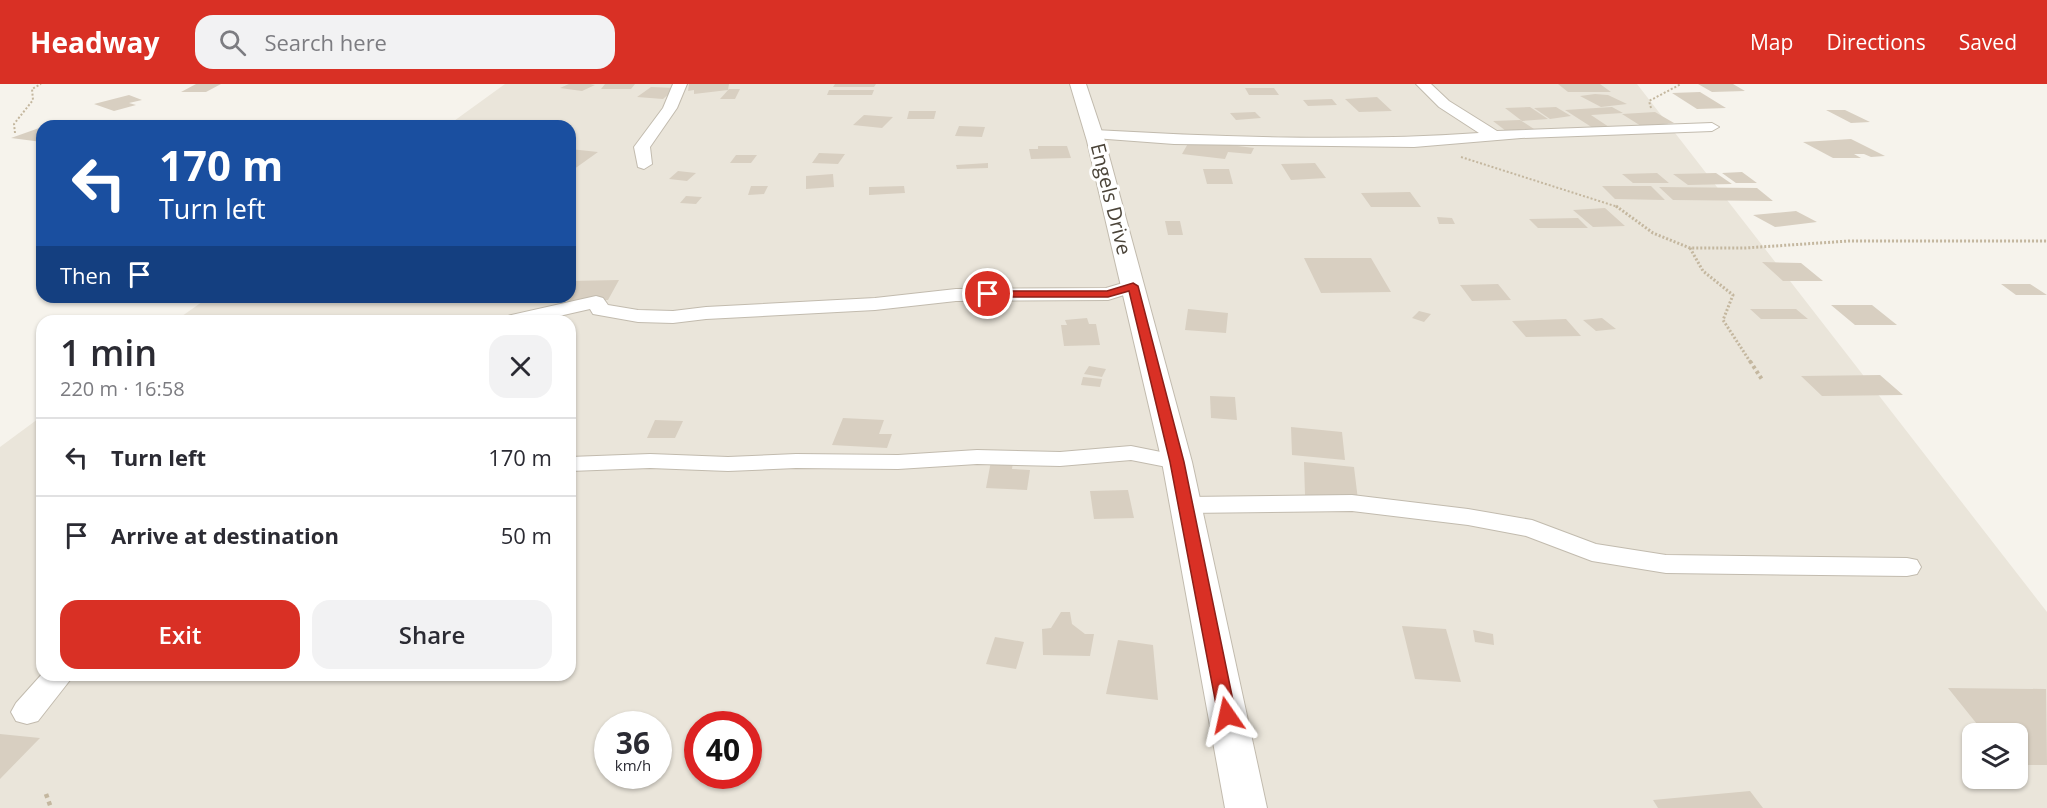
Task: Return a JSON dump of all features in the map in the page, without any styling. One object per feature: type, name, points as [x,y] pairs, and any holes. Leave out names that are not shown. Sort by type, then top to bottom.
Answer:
[{"type":"street","points":[[644,164],[642,147],[670,108],[680,84]]},
{"type":"street","name":"Engels Drive","points":[[1078,84],[1094,134],[1177,462],[1246,808]]},
{"type":"street","points":[[1423,84],[1444,104],[1494,136]]},
{"type":"street","points":[[1094,134],[1174,139],[1414,142],[1494,136],[1712,127]]},
{"type":"street","points":[[537,315],[597,302],[600,310],[638,316],[673,317],[745,310],[874,304],[965,294],[1108,294],[1133,286]]},
{"type":"street","points":[[576,464],[650,461],[728,464],[796,461],[898,462],[977,458],[1060,459],[1131,453],[1177,462]]},
{"type":"street","points":[[1186,504],[1352,502],[1468,517],[1532,529],[1592,552],[1666,564],[1907,567]]},
{"type":"street","points":[[27,712],[54,681]]},
{"type":"path","points":[[15,133],[14,124],[33,100],[32,89],[41,84]]},
{"type":"path","points":[[1651,108],[1649,101],[1682,84]]},
{"type":"path","points":[[1414,142],[1616,206],[1653,233],[1690,248],[1745,248],[1849,241],[2047,241]]},
{"type":"path","points":[[1690,248],[1703,271],[1733,295],[1723,320],[1763,381]]},
{"type":"path","points":[[46,794],[51,808]]},
{"type":"shaded area","points":[[505,84],[1637,84],[2047,612],[2047,808],[0,808],[0,447],[36,420],[36,681],[576,681],[576,315],[184,315],[200,303],[576,303],[576,120],[455,120]]},
{"type":"building","points":[[196,84],[221,84],[206,92],[181,92]]},
{"type":"building","points":[[569,84],[595,85],[582,91],[560,88]]},
{"type":"building","points":[[605,84],[635,84],[631,89],[601,89]]},
{"type":"building","points":[[689,84],[729,84],[728,90],[694,94],[694,90],[688,91]]},
{"type":"building","points":[[835,84],[876,84],[874,87],[833,87]]},
{"type":"building","points":[[1558,84],[1600,84],[1611,92],[1568,92]]},
{"type":"building","points":[[1698,84],[1733,84],[1745,91],[1712,92]]},
{"type":"building","points":[[651,87],[676,88],[663,99],[637,97]]},
{"type":"building","points":[[1245,88],[1274,88],[1279,95],[1249,95]]},
{"type":"building","points":[[729,89],[740,89],[735,99],[720,99]]},
{"type":"building","points":[[829,90],[874,90],[872,95],[827,95]]},
{"type":"building","points":[[1700,92],[1726,108],[1697,109],[1672,93]]},
{"type":"building","points":[[129,95],[142,100],[129,103],[136,105],[114,111],[94,104]]},
{"type":"building","points":[[1608,95],[1627,104],[1601,107],[1580,96]]},
{"type":"building","points":[[1377,97],[1392,111],[1359,112],[1345,99]]},
{"type":"building","points":[[1332,99],[1337,105],[1308,106],[1303,100]]},
{"type":"building","points":[[1530,107],[1548,119],[1522,121],[1505,108]]},
{"type":"building","points":[[1556,107],[1571,116],[1550,119],[1534,108]]},
{"type":"building","points":[[1612,107],[1623,113],[1591,115],[1609,127],[1593,128],[1565,110]]},
{"type":"building","points":[[1826,110],[1845,110],[1870,122],[1851,123]]},
{"type":"building","points":[[909,111],[936,111],[934,119],[907,119]]},
{"type":"building","points":[[1255,112],[1261,118],[1236,120],[1230,113]]},
{"type":"building","points":[[1655,112],[1674,123],[1641,126],[1622,114]]},
{"type":"building","points":[[864,115],[893,117],[882,128],[853,125]]},
{"type":"building","points":[[1520,120],[1534,129],[1506,131],[1493,121]]},
{"type":"building","points":[[959,126],[985,127],[982,137],[955,136]]},
{"type":"building","points":[[36,129],[36,141],[11,138]]},
{"type":"building","points":[[1851,139],[1885,156],[1871,157],[1854,154],[1861,158],[1833,158],[1803,142]]},
{"type":"building","points":[[1190,140],[1254,148],[1251,154],[1228,152],[1225,159],[1182,154]]},
{"type":"building","points":[[1038,146],[1067,146],[1071,158],[1031,159],[1029,149],[1038,149]]},
{"type":"building","points":[[576,150],[598,152],[576,168]]},
{"type":"building","points":[[819,153],[845,154],[838,164],[812,163]]},
{"type":"building","points":[[736,155],[757,155],[751,163],[730,163]]},
{"type":"building","points":[[988,163],[988,168],[957,169],[956,165]]},
{"type":"building","points":[[1315,163],[1326,178],[1291,180],[1281,164]]},
{"type":"building","points":[[1203,169],[1229,169],[1233,184],[1207,184]]},
{"type":"building","points":[[678,171],[696,173],[687,181],[669,179]]},
{"type":"building","points":[[1742,172],[1757,183],[1736,183],[1722,173]]},
{"type":"building","points":[[1657,173],[1669,183],[1633,183],[1622,174]]},
{"type":"building","points":[[1716,173],[1732,184],[1688,185],[1673,174]]},
{"type":"building","points":[[833,174],[834,187],[806,189],[806,176]]},
{"type":"building","points":[[751,186],[768,186],[764,194],[748,195]]},
{"type":"building","points":[[904,186],[905,193],[869,195],[869,187]]},
{"type":"building","points":[[1602,186],[1651,186],[1665,200],[1615,199]]},
{"type":"building","points":[[1659,187],[1757,188],[1773,201],[1673,200]]},
{"type":"building","points":[[1410,192],[1421,207],[1371,207],[1361,193]]},
{"type":"building","points":[[686,196],[702,197],[696,204],[680,203]]},
{"type":"building","points":[[1605,208],[1625,226],[1593,227],[1573,210]]},
{"type":"building","points":[[1796,211],[1817,222],[1775,227],[1753,215]]},
{"type":"building","points":[[1437,217],[1452,218],[1455,224],[1439,224]]},
{"type":"building","points":[[1578,218],[1588,228],[1538,228],[1529,219]]},
{"type":"building","points":[[1165,221],[1180,221],[1183,235],[1168,235]]},
{"type":"building","points":[[1304,258],[1371,258],[1391,292],[1321,293]]},
{"type":"building","points":[[1762,262],[1801,263],[1823,281],[1783,281]]},
{"type":"building","points":[[619,280],[608,300],[576,301],[576,281]]},
{"type":"building","points":[[1498,284],[1511,300],[1472,301],[1460,285]]},
{"type":"building","points":[[2001,284],[2030,284],[2047,295],[2016,295]]},
{"type":"building","points":[[1831,305],[1872,305],[1897,325],[1855,325]]},
{"type":"building","points":[[1188,309],[1228,313],[1226,333],[1185,330]]},
{"type":"building","points":[[1750,309],[1796,309],[1808,319],[1761,319]]},
{"type":"building","points":[[1419,311],[1431,314],[1424,322],[1412,318]]},
{"type":"building","points":[[1087,318],[1089,324],[1096,324],[1100,345],[1064,346],[1061,325],[1067,325],[1065,320]]},
{"type":"building","points":[[1602,318],[1616,329],[1596,331],[1583,320]]},
{"type":"building","points":[[1566,319],[1581,336],[1526,337],[1512,321]]},
{"type":"building","points":[[1089,366],[1106,369],[1102,377],[1084,374]]},
{"type":"building","points":[[1880,375],[1903,395],[1822,396],[1801,376]]},
{"type":"building","points":[[1083,377],[1102,379],[1100,387],[1081,385]]},
{"type":"building","points":[[1210,396],[1235,397],[1237,420],[1211,418]]},
{"type":"building","points":[[843,418],[884,420],[879,434],[892,434],[887,448],[832,445]]},
{"type":"building","points":[[655,420],[683,421],[675,438],[647,438]]},
{"type":"building","points":[[1291,427],[1342,432],[1345,460],[1292,455]]},
{"type":"building","points":[[991,461],[1013,462],[1012,469],[1030,470],[1027,490],[986,488]]},
{"type":"building","points":[[1304,462],[1354,467],[1358,500],[1305,495]]},
{"type":"building","points":[[1128,490],[1134,518],[1094,519],[1090,491]]},
{"type":"building","points":[[1061,612],[1070,612],[1072,624],[1085,634],[1094,634],[1090,656],[1043,655],[1042,629],[1051,628]]},
{"type":"building","points":[[1402,626],[1446,629],[1461,682],[1415,679]]},
{"type":"building","points":[[1473,630],[1493,634],[1494,645],[1475,642]]},
{"type":"building","points":[[995,637],[1024,642],[1016,669],[986,664]]},
{"type":"building","points":[[1118,640],[1153,645],[1158,700],[1106,694]]},
{"type":"building","points":[[1948,688],[2046,689],[2047,765],[2028,765],[2028,723],[1976,723]]},
{"type":"building","points":[[0,734],[40,738],[0,779]]},
{"type":"building","points":[[1750,791],[1763,808],[1658,808],[1653,800]]},
{"type":"route","points":[[988,294],[1043,296],[1108,294],[1133,286],[1177,462],[1227,715]]}]
